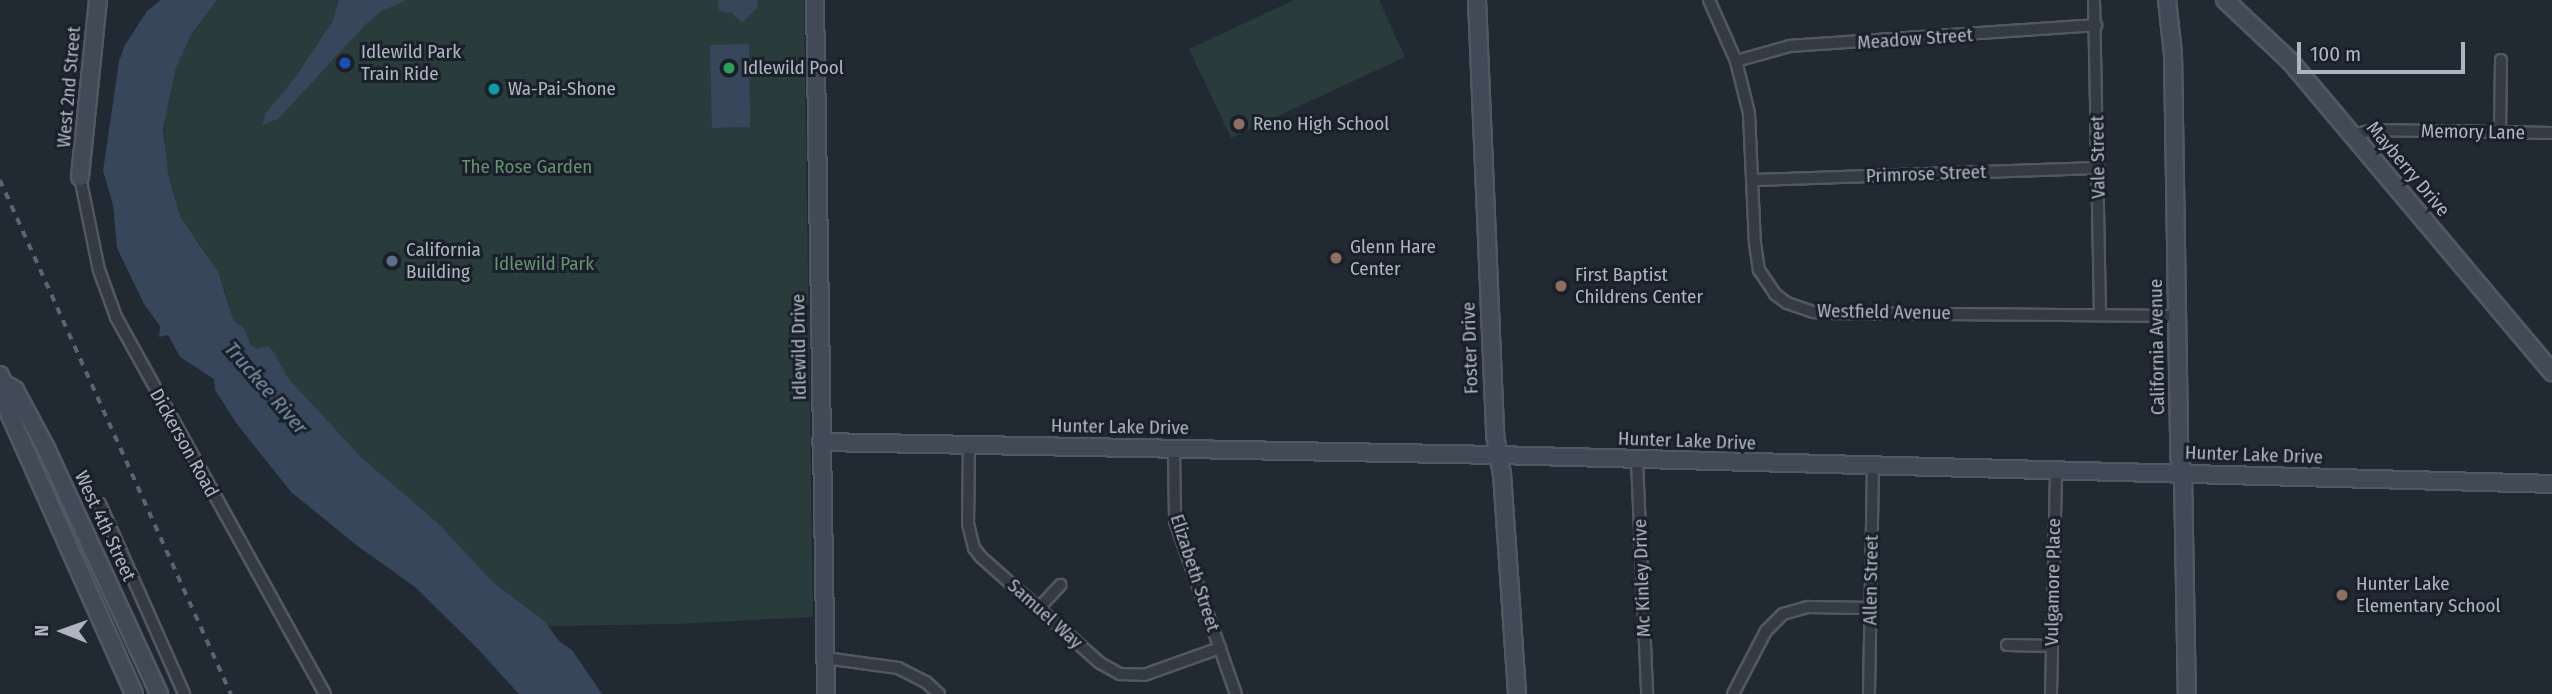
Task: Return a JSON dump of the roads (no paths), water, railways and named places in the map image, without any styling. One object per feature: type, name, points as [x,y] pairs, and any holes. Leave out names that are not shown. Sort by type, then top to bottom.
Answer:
[{"type":"street","name":"West 2nd Street","points":[[80,177],[97,0]]},
{"type":"street","name":"Idlewild Drive","points":[[815,0],[826,694]]},
{"type":"street","name":"Foster Drive","points":[[1477,0],[1497,455],[1502,473],[1517,694]]},
{"type":"street","name":"Westfield Avenue","points":[[1709,0],[1736,61],[1749,113],[1755,243],[1759,270],[1775,293],[1799,308],[1830,313],[2177,316]]},
{"type":"street","name":"Vale Street","points":[[2094,0],[2101,315]]},
{"type":"street","name":"California Avenue","points":[[2167,0],[2173,54],[2179,456],[2183,474],[2187,694]]},
{"type":"street","name":"Mayberry Drive","points":[[2225,0],[2290,61],[2552,372]]},
{"type":"street","name":"Meadow Street","points":[[1736,61],[1790,46],[2096,25]]},
{"type":"street","points":[[2500,132],[2501,60]]},
{"type":"street","name":"Memory Lane","points":[[2352,135],[2374,131],[2552,133]]},
{"type":"street","name":"Primrose Street","points":[[1754,180],[2099,168]]},
{"type":"street","name":"Dickerson Road","points":[[80,177],[99,270],[116,317],[325,694]]},
{"type":"street","name":"West 4th Street","points":[[2,379],[15,390],[46,448],[159,694]]},
{"type":"street","name":"West 4th Street","points":[[2,379],[1,395],[134,694]]},
{"type":"street","name":"Hunter Lake Drive","points":[[821,442],[1497,455],[1637,461],[2552,484]]},
{"type":"street","name":"Samuel Way","points":[[969,445],[968,524],[974,548],[1100,663],[1120,674],[1144,675],[1220,648]]},
{"type":"street","points":[[27,456],[46,448]]},
{"type":"street","name":"Elizabeth Street","points":[[1174,448],[1175,521],[1236,694]]},
{"type":"street","name":"Mc Kinley Drive","points":[[1637,461],[1647,694]]},
{"type":"street","name":"Allen Street","points":[[1869,694],[1873,466]]},
{"type":"street","name":"Vulgamore Place","points":[[2051,694],[2056,471]]},
{"type":"street","points":[[100,504],[184,694]]},
{"type":"street","points":[[1038,609],[1060,585]]},
{"type":"street","points":[[1733,694],[1766,631],[1783,614],[1808,607],[1871,608]]},
{"type":"street","points":[[2007,645],[2052,646]]},
{"type":"street","points":[[825,658],[898,668],[926,682],[939,694]]},
{"type":"water","name":"Truckee River","points":[[161,0],[217,0],[192,33],[175,71],[163,129],[168,173],[180,216],[218,272],[234,321],[244,328],[251,345],[258,349],[268,346],[273,351],[288,378],[361,457],[438,523],[494,583],[544,621],[560,642],[572,650],[602,694],[519,694],[415,587],[359,547],[291,492],[237,424],[215,390],[214,379],[180,357],[168,335],[159,337],[160,326],[144,304],[117,248],[113,205],[103,171],[119,61],[125,45],[147,11]]},
{"type":"water","points":[[339,0],[407,0],[382,11],[367,23],[278,119],[262,125],[266,113],[295,78],[333,21]]},
{"type":"water","points":[[718,0],[758,1],[757,8],[742,23],[732,13],[719,11]]},
{"type":"water","points":[[749,44],[750,127],[712,128],[710,45]]},
{"type":"railway","points":[[0,180],[231,694]]},
{"type":"place","name":"Idlewild Park Train Ride","points":[[345,63]]},
{"type":"place","name":"Idlewild Pool","points":[[729,68]]},
{"type":"place","name":"Wa-Pai-Shone","points":[[494,89]]},
{"type":"place","name":"Reno High School","points":[[1239,124]]},
{"type":"place","name":"Glenn Hare Center","points":[[1336,258]]},
{"type":"place","name":"California Building","points":[[392,261]]},
{"type":"place","name":"First Baptist Childrens Center","points":[[1561,286]]},
{"type":"place","name":"Hunter Lake Elementary School","points":[[2342,595]]},
{"type":"park label","name":"The Rose Garden","points":[[527,167]]},
{"type":"park label","name":"Idlewild Park","points":[[544,264]]}]
